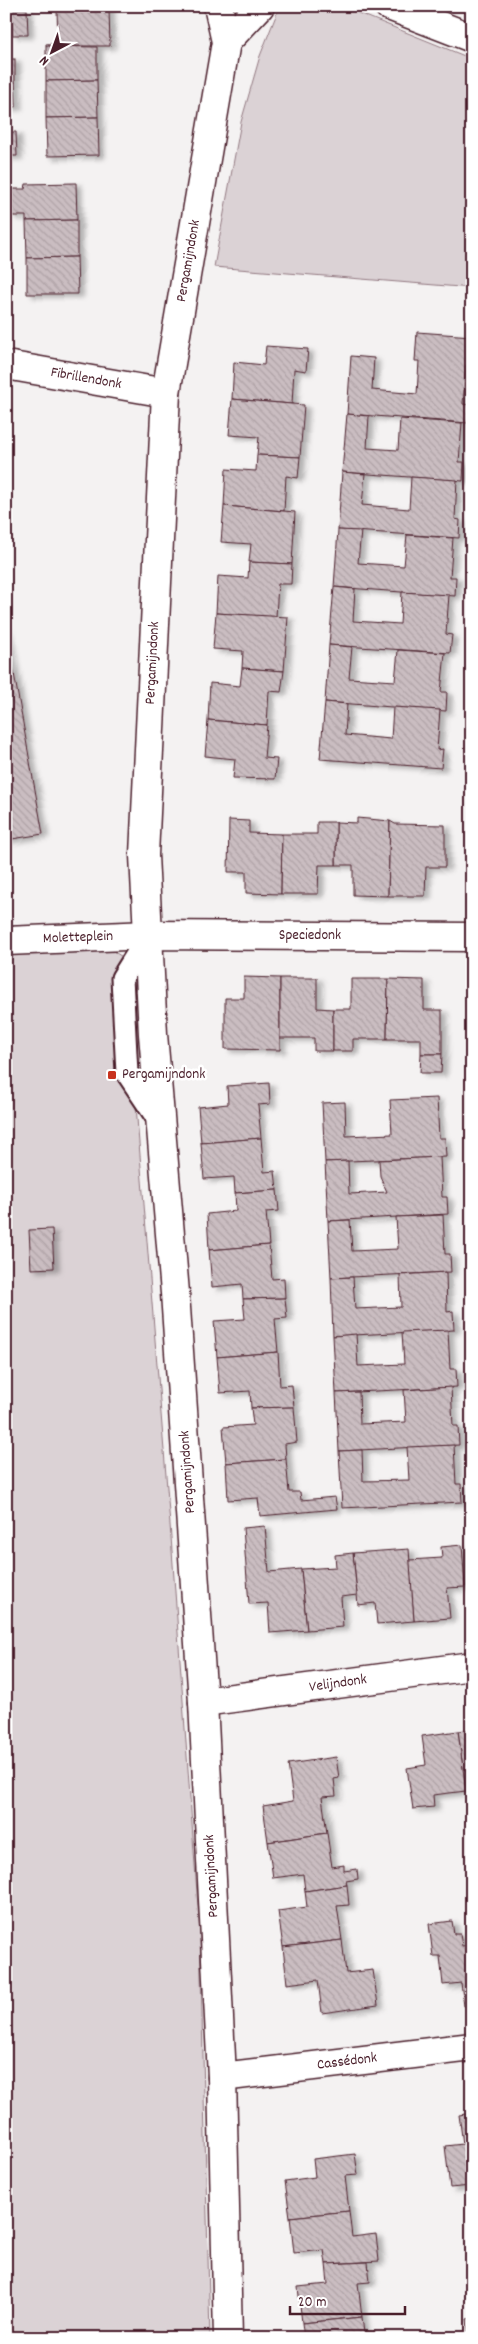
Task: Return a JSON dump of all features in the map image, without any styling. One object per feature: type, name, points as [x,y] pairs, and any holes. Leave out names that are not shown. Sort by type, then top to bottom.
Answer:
[{"type":"street","name":"Pergamijndonk","points":[[218,6],[226,42],[166,393],[144,855],[159,1121],[176,1302],[204,1702],[222,2078],[228,2338]]},
{"type":"street","points":[[226,42],[260,6]]},
{"type":"street","points":[[389,6],[472,38]]},
{"type":"street","name":"Fibrillendonk","points":[[6,364],[166,393]]},
{"type":"street","name":"Speciedonk","points":[[149,935],[472,937]]},
{"type":"street","name":"Moletteplein","points":[[6,941],[149,935]]},
{"type":"street","name":"Velijndonk","points":[[204,1702],[472,1666]]},
{"type":"street","name":"Cassédonk","points":[[222,2078],[472,2047]]},
{"type":"shaded area","points":[[282,6],[341,6],[472,59],[472,288],[214,267],[241,122],[260,56],[279,8]]},
{"type":"shaded area","points":[[105,946],[124,958],[171,1537],[200,1934],[210,2338],[6,2338],[6,950]]},
{"type":"building","points":[[57,6],[109,6],[109,9],[57,10]]},
{"type":"building","points":[[12,9],[27,9],[28,35],[12,35]]},
{"type":"building","points":[[109,9],[110,46],[46,46],[46,44],[58,43],[57,10]]},
{"type":"building","points":[[46,46],[97,47],[97,80],[46,81]]},
{"type":"building","points":[[6,59],[15,59],[15,82],[6,82]]},
{"type":"building","points":[[97,80],[98,117],[46,118],[46,81]]},
{"type":"building","points":[[6,82],[15,82],[16,107],[6,107]]},
{"type":"building","points":[[98,117],[99,155],[47,156],[46,118]]},
{"type":"building","points":[[6,132],[16,132],[17,156],[6,156]]},
{"type":"building","points":[[76,183],[77,220],[26,221],[26,216],[13,216],[9,213],[9,192],[13,189],[25,189],[26,184]]},
{"type":"building","points":[[77,220],[77,257],[27,258],[26,221]]},
{"type":"building","points":[[77,257],[78,294],[27,294],[27,258]]},
{"type":"building","points":[[417,332],[472,336],[471,366],[466,365],[463,404],[469,405],[468,423],[347,414],[351,356],[374,358],[372,390],[417,394],[419,361],[415,361]]},
{"type":"building","points":[[266,346],[308,349],[306,371],[294,369],[292,404],[232,399],[234,362],[264,365]]},
{"type":"building","points":[[232,399],[304,405],[300,457],[257,455],[259,437],[229,435]]},
{"type":"building","points":[[347,414],[369,416],[367,448],[398,450],[400,419],[462,423],[459,462],[464,462],[463,481],[342,472]]},
{"type":"building","points":[[257,455],[300,457],[298,478],[286,476],[284,511],[224,506],[226,469],[256,471]]},
{"type":"building","points":[[342,472],[365,474],[362,505],[409,509],[411,477],[457,480],[455,519],[460,520],[459,538],[338,530]]},
{"type":"building","points":[[224,506],[295,512],[292,564],[249,562],[251,544],[221,542]]},
{"type":"building","points":[[338,530],[361,531],[358,563],[404,566],[407,535],[453,538],[450,577],[456,577],[455,596],[334,587]]},
{"type":"building","points":[[249,562],[292,564],[291,584],[278,584],[276,617],[216,613],[218,576],[248,578]]},
{"type":"building","points":[[334,587],[355,589],[353,621],[400,624],[402,592],[449,595],[446,634],[452,635],[450,653],[329,645]]},
{"type":"building","points":[[216,613],[288,617],[284,671],[242,668],[243,651],[213,649]]},
{"type":"building","points":[[6,629],[43,834],[6,840]]},
{"type":"building","points":[[329,645],[352,647],[349,678],[395,681],[398,650],[445,653],[441,692],[447,692],[446,711],[325,702]]},
{"type":"building","points":[[242,668],[284,671],[281,692],[269,691],[267,725],[208,720],[210,683],[240,686]]},
{"type":"building","points":[[325,702],[347,704],[345,735],[391,739],[393,707],[440,710],[437,750],[443,749],[441,768],[320,759]]},
{"type":"building","points":[[208,720],[267,725],[264,758],[277,759],[275,779],[233,778],[235,759],[205,756]]},
{"type":"building","points":[[357,818],[390,821],[388,896],[353,895],[353,865],[336,865],[336,822],[357,823]]},
{"type":"building","points":[[229,820],[249,821],[249,833],[282,834],[281,894],[246,893],[246,872],[228,872]]},
{"type":"building","points":[[390,821],[395,824],[445,825],[445,867],[426,867],[425,896],[388,896]]},
{"type":"building","points":[[317,822],[336,822],[336,865],[319,865],[318,894],[281,894],[282,834],[317,834]]},
{"type":"building","points":[[244,977],[280,978],[280,1050],[225,1049],[225,998],[244,998]]},
{"type":"building","points":[[280,978],[317,978],[317,1008],[333,1009],[333,1051],[314,1051],[314,1038],[280,1038]]},
{"type":"building","points":[[351,979],[388,979],[387,1039],[353,1039],[353,1051],[333,1051],[333,1009],[351,1009]]},
{"type":"building","points":[[388,979],[424,980],[424,1010],[442,1010],[442,1054],[421,1054],[421,1039],[387,1039]]},
{"type":"building","points":[[421,1054],[442,1054],[441,1073],[420,1073]]},
{"type":"building","points":[[269,1083],[270,1104],[258,1105],[261,1138],[201,1143],[198,1107],[228,1104],[227,1086]]},
{"type":"building","points":[[437,1098],[439,1138],[445,1138],[446,1157],[325,1162],[322,1103],[345,1102],[346,1136],[392,1134],[390,1100]]},
{"type":"building","points":[[261,1138],[264,1172],[275,1171],[277,1190],[235,1193],[234,1177],[204,1179],[201,1143]]},
{"type":"building","points":[[440,1157],[442,1197],[447,1197],[448,1214],[328,1221],[325,1162],[348,1161],[349,1194],[387,1192],[380,1176],[379,1160]]},
{"type":"building","points":[[277,1190],[279,1211],[266,1212],[269,1245],[209,1250],[207,1214],[236,1211],[235,1193]]},
{"type":"building","points":[[443,1215],[445,1254],[450,1254],[451,1272],[331,1278],[328,1221],[350,1220],[352,1251],[398,1249],[396,1217]]},
{"type":"building","points":[[52,1229],[54,1268],[31,1269],[29,1230]]},
{"type":"building","points":[[269,1245],[272,1279],[284,1278],[285,1298],[243,1299],[242,1284],[212,1287],[209,1250]]},
{"type":"building","points":[[446,1272],[447,1312],[453,1311],[454,1330],[333,1336],[331,1278],[353,1277],[355,1309],[401,1307],[400,1275]]},
{"type":"building","points":[[285,1298],[287,1318],[275,1319],[278,1352],[217,1357],[214,1321],[245,1319],[243,1299]]},
{"type":"building","points":[[448,1330],[450,1369],[456,1369],[457,1387],[336,1393],[333,1336],[356,1334],[358,1366],[404,1364],[402,1332]]},
{"type":"building","points":[[278,1352],[280,1386],[292,1385],[294,1407],[251,1408],[250,1391],[220,1393],[217,1357]]},
{"type":"building","points":[[451,1387],[453,1426],[458,1426],[459,1445],[339,1451],[336,1393],[359,1392],[360,1424],[406,1422],[404,1390]]},
{"type":"building","points":[[294,1407],[297,1442],[285,1444],[286,1459],[226,1463],[223,1427],[253,1425],[251,1408]]},
{"type":"building","points":[[454,1445],[456,1484],[461,1484],[462,1502],[342,1508],[339,1451],[362,1450],[363,1481],[409,1480],[407,1447]]},
{"type":"building","points":[[286,1459],[289,1492],[300,1492],[301,1500],[335,1497],[337,1509],[260,1516],[258,1498],[228,1500],[226,1463]]},
{"type":"building","points":[[265,1526],[269,1572],[301,1569],[307,1630],[270,1633],[268,1603],[249,1604],[243,1528]]},
{"type":"building","points":[[462,1545],[465,1587],[447,1588],[450,1618],[414,1621],[409,1560],[442,1558],[441,1547]]},
{"type":"building","points":[[409,1549],[414,1621],[377,1624],[375,1603],[358,1605],[353,1553]]},
{"type":"building","points":[[353,1553],[357,1595],[341,1597],[343,1627],[307,1630],[301,1569],[336,1567],[335,1555]]},
{"type":"building","points":[[472,1729],[472,1790],[466,1791],[458,1731]]},
{"type":"building","points":[[458,1731],[466,1791],[433,1795],[434,1807],[413,1809],[407,1768],[426,1765],[422,1736]]},
{"type":"building","points":[[336,1757],[339,1778],[334,1779],[336,1796],[322,1797],[327,1833],[268,1842],[263,1806],[293,1801],[288,1764]]},
{"type":"building","points":[[327,1833],[332,1867],[344,1865],[344,1871],[357,1869],[358,1879],[346,1881],[347,1885],[305,1891],[303,1874],[273,1878],[268,1842]]},
{"type":"building","points":[[347,1885],[349,1905],[337,1906],[342,1940],[283,1947],[278,1911],[307,1907],[305,1891]]},
{"type":"building","points":[[452,1921],[454,1934],[460,1934],[462,1946],[472,1945],[472,2006],[464,2006],[461,1983],[443,1985],[440,1956],[433,1956],[429,1924]]},
{"type":"building","points":[[342,1940],[346,1973],[373,1970],[378,2005],[322,2013],[318,1980],[287,1984],[283,1947]]},
{"type":"building","points":[[472,2113],[471,2186],[450,2188],[445,2146],[463,2144],[459,2115]]},
{"type":"building","points":[[355,2154],[358,2175],[345,2176],[349,2211],[290,2217],[285,2181],[315,2177],[313,2159]]},
{"type":"building","points":[[349,2211],[352,2237],[376,2234],[379,2261],[326,2264],[324,2250],[294,2253],[290,2217]]},
{"type":"building","points":[[368,2262],[370,2282],[358,2283],[362,2317],[302,2323],[298,2287],[328,2284],[326,2264]]},
{"type":"building","points":[[362,2317],[364,2333],[375,2332],[376,2338],[304,2338],[302,2323]]},
{"type":"building","points":[[472,2318],[472,2338],[469,2338],[467,2319]]},
{"type":"place","name":"Pergamijndonk","points":[[112,1075]]}]
